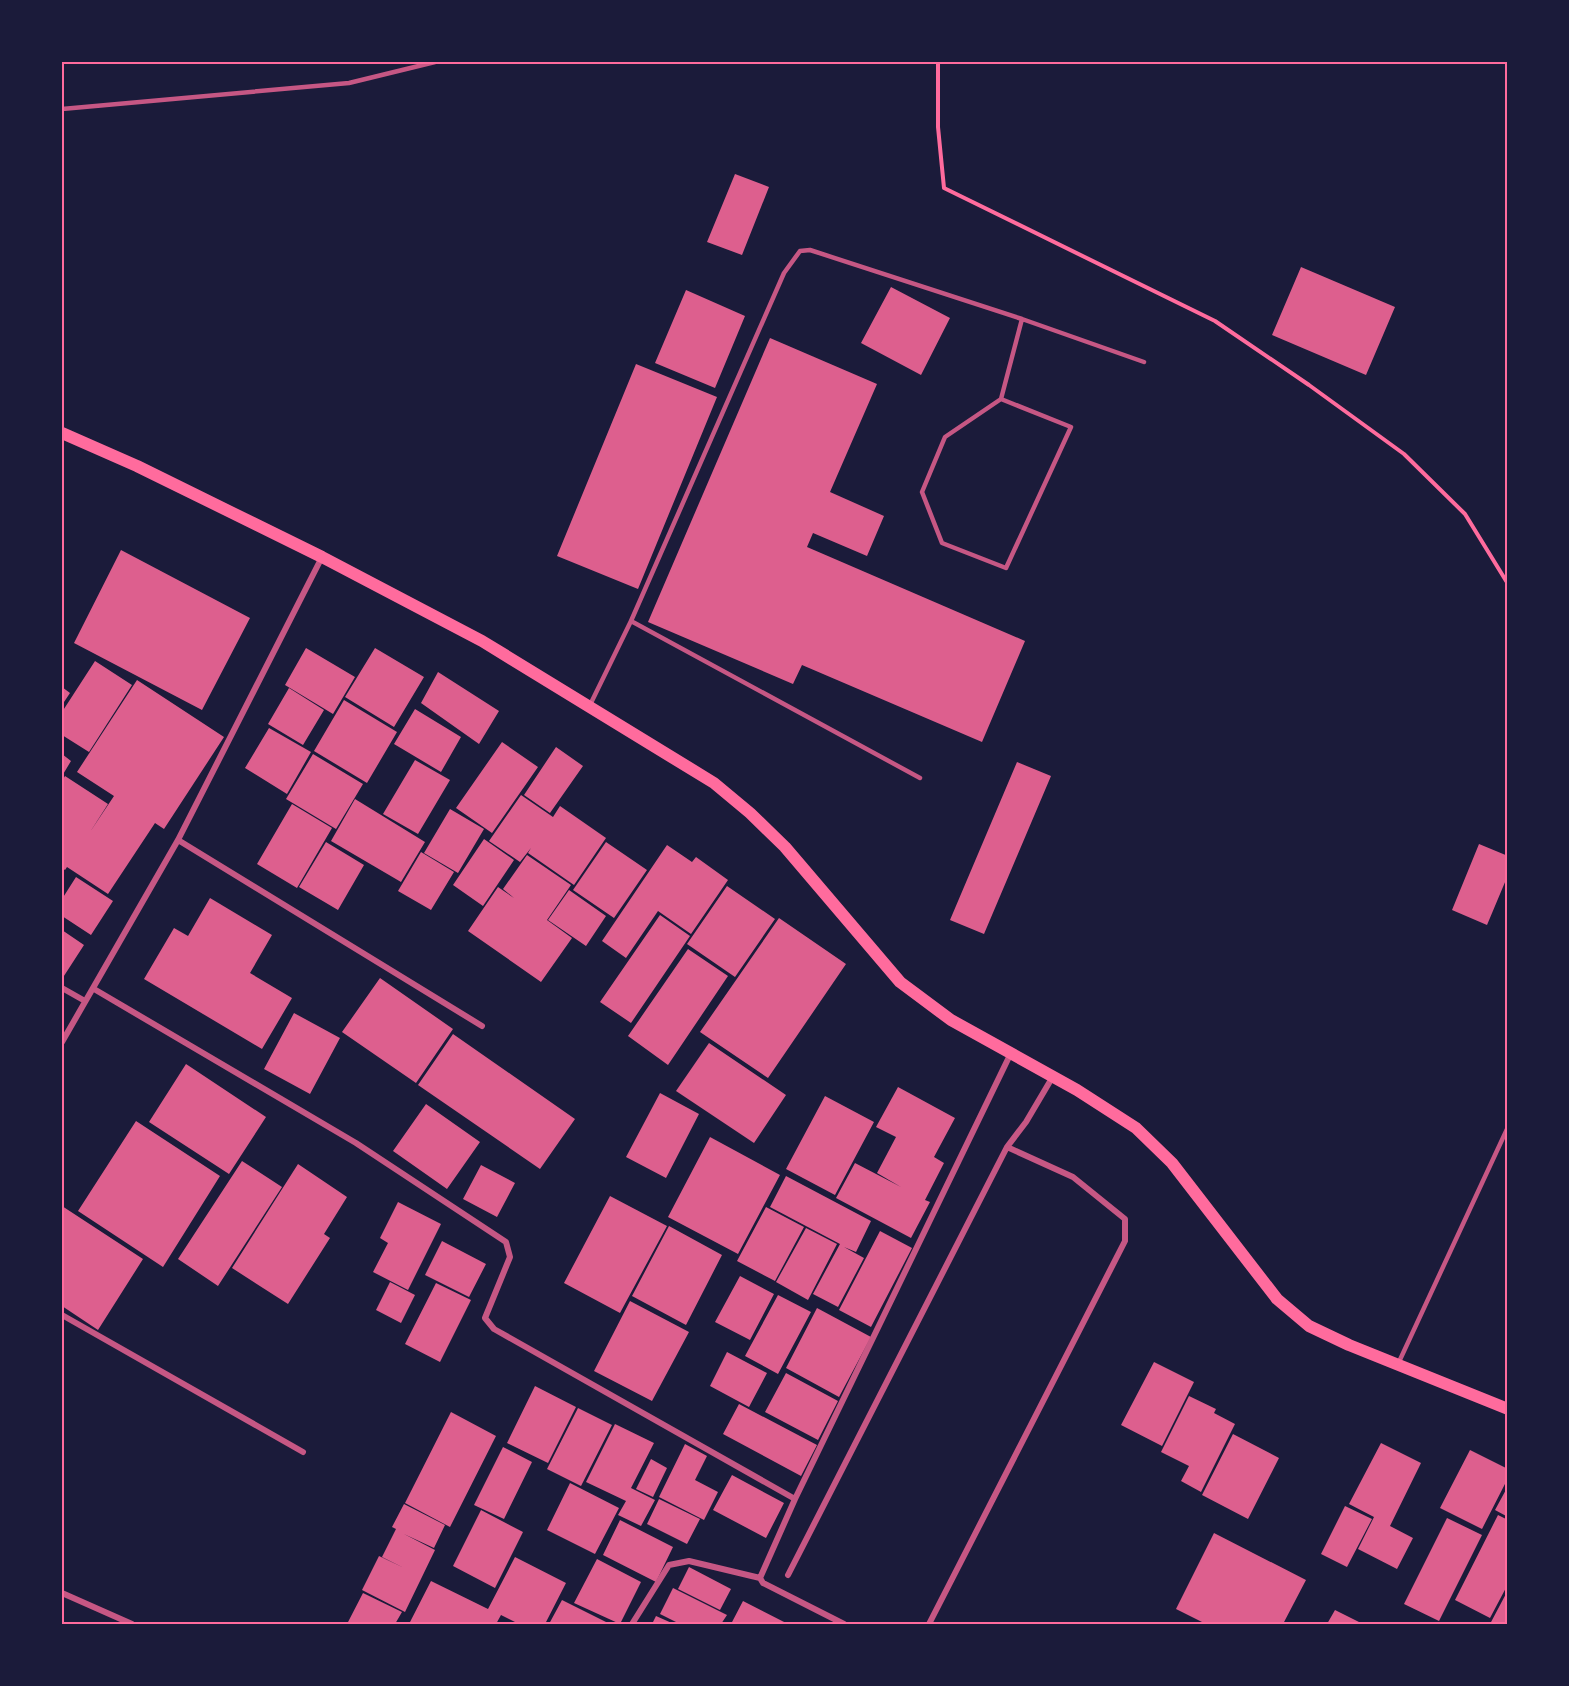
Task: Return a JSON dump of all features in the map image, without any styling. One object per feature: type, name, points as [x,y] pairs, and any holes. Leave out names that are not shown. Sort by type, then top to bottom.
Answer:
[{"type":"main road","points":[[62,433],[137,466],[321,557],[482,641],[714,783],[750,813],[785,847],[900,982],[951,1020],[1077,1090],[1136,1128],[1165,1156],[1202,1199],[1237,1250],[1285,1306],[1309,1326],[1508,1409]]},
{"type":"street","points":[[62,1042],[178,840],[321,557]]},
{"type":"street","points":[[178,840],[482,1026]]},
{"type":"street","points":[[62,988],[85,1001]]},
{"type":"street","points":[[94,989],[356,1143],[506,1242],[510,1257],[487,1310],[485,1318],[489,1325],[795,1499]]},
{"type":"street","points":[[760,1578],[795,1499],[1011,1055]]},
{"type":"street","points":[[788,1575],[1007,1147],[1026,1122],[1052,1078]]},
{"type":"street","points":[[929,1624],[1125,1241],[1125,1219],[1073,1177],[1007,1147]]},
{"type":"street","points":[[62,1316],[303,1452]]},
{"type":"street","points":[[632,1624],[669,1564],[678,1561],[689,1561],[760,1578],[763,1583],[844,1624]]},
{"type":"street","points":[[62,1593],[132,1624]]},
{"type":"lane","points":[[62,109],[349,82],[435,62]]},
{"type":"lane","points":[[590,707],[631,621],[784,273],[800,251],[810,250],[1022,319],[1144,362]]},
{"type":"lane","points":[[1001,399],[1071,427],[1006,568],[942,543],[922,492],[945,437],[1001,399],[1022,319]]},
{"type":"lane","points":[[631,621],[920,778]]},
{"type":"lane","points":[[1398,1365],[1508,1127]]},
{"type":"path","points":[[938,62],[938,127],[944,188],[1215,321],[1309,385],[1404,454],[1465,514],[1508,584]]},
{"type":"building","points":[[735,174],[769,187],[742,255],[707,242]]},
{"type":"building","points":[[1301,267],[1395,307],[1366,375],[1272,335]]},
{"type":"building","points":[[891,287],[950,318],[921,375],[861,343]]},
{"type":"building","points":[[686,290],[745,316],[715,388],[655,363]]},
{"type":"building","points":[[770,338],[877,384],[830,492],[884,516],[867,556],[813,533],[807,547],[1025,641],[982,742],[802,665],[793,684],[648,622]]},
{"type":"building","points":[[636,364],[717,397],[638,589],[557,556]]},
{"type":"building","points":[[121,550],[250,618],[202,710],[74,643]]},
{"type":"building","points":[[306,648],[355,677],[333,714],[285,685]]},
{"type":"building","points":[[375,648],[424,677],[394,727],[345,697]]},
{"type":"building","points":[[95,661],[132,685],[89,752],[62,735],[62,712]]},
{"type":"building","points":[[438,672],[499,711],[479,744],[421,703]]},
{"type":"building","points":[[137,680],[224,737],[164,829],[155,823],[108,894],[67,867],[65,870],[62,868],[62,781],[65,776],[108,804],[90,832],[114,796],[77,772]]},
{"type":"building","points":[[62,687],[70,693],[62,705]]},
{"type":"building","points":[[289,688],[324,710],[303,745],[268,724]]},
{"type":"building","points":[[344,700],[397,732],[367,783],[314,751]]},
{"type":"building","points":[[415,709],[461,737],[441,772],[394,744]]},
{"type":"building","points":[[269,728],[311,752],[287,794],[245,768]]},
{"type":"building","points":[[502,742],[538,767],[492,833],[456,808]]},
{"type":"building","points":[[556,747],[583,766],[550,813],[524,795]]},
{"type":"building","points":[[62,754],[71,761],[62,776]]},
{"type":"building","points":[[313,754],[363,784],[336,829],[286,799]]},
{"type":"building","points":[[415,760],[450,780],[418,834],[383,814]]},
{"type":"building","points":[[1017,762],[1051,776],[984,934],[950,920]]},
{"type":"building","points":[[521,795],[553,817],[560,806],[606,838],[574,885],[528,853],[531,848],[520,862],[489,841]]},
{"type":"building","points":[[355,799],[425,842],[401,882],[331,841]]},
{"type":"building","points":[[292,804],[332,828],[297,888],[257,864]]},
{"type":"building","points":[[450,809],[484,829],[458,873],[424,853]]},
{"type":"building","points":[[484,839],[514,860],[483,906],[453,885]]},
{"type":"building","points":[[326,842],[364,865],[338,910],[299,887]]},
{"type":"building","points":[[606,842],[647,870],[614,918],[573,890]]},
{"type":"building","points":[[1479,844],[1508,856],[1508,875],[1487,925],[1452,910]]},
{"type":"building","points":[[667,845],[692,862],[696,857],[728,880],[691,934],[658,911],[626,958],[602,941]]},
{"type":"building","points":[[421,852],[454,872],[431,910],[398,891]]},
{"type":"building","points":[[527,855],[571,885],[547,920],[572,938],[541,982],[468,931],[498,887],[514,898],[503,889]]},
{"type":"building","points":[[76,877],[113,901],[91,935],[62,916],[62,899]]},
{"type":"building","points":[[727,886],[775,919],[735,977],[687,944]]},
{"type":"building","points":[[569,890],[606,916],[586,946],[548,920]]},
{"type":"building","points":[[210,898],[272,935],[250,973],[292,998],[262,1049],[144,979],[174,928],[188,936]]},
{"type":"building","points":[[660,915],[690,936],[631,1023],[600,1002]]},
{"type":"building","points":[[779,918],[846,964],[768,1078],[700,1032]]},
{"type":"building","points":[[62,930],[84,945],[62,979]]},
{"type":"building","points":[[688,949],[728,976],[668,1065],[628,1036]]},
{"type":"building","points":[[380,978],[453,1029],[416,1083],[342,1032]]},
{"type":"building","points":[[294,1013],[340,1038],[310,1094],[264,1069]]},
{"type":"building","points":[[453,1034],[575,1119],[540,1169],[418,1085]]},
{"type":"building","points":[[709,1043],[786,1095],[754,1143],[676,1091]]},
{"type":"building","points":[[186,1064],[266,1117],[229,1174],[149,1122]]},
{"type":"building","points":[[898,1087],[955,1118],[934,1157],[944,1163],[925,1200],[930,1202],[911,1238],[836,1198],[855,1163],[901,1187],[877,1173],[896,1137],[876,1127]]},
{"type":"building","points":[[660,1093],[699,1114],[666,1178],[626,1157]]},
{"type":"building","points":[[825,1096],[874,1122],[835,1195],[786,1169]]},
{"type":"building","points":[[426,1104],[480,1142],[447,1189],[393,1151]]},
{"type":"building","points":[[136,1121],[220,1176],[163,1267],[78,1211]]},
{"type":"building","points":[[710,1137],[780,1175],[738,1254],[668,1217]]},
{"type":"building","points":[[242,1161],[282,1187],[218,1286],[178,1259]]},
{"type":"building","points":[[298,1164],[347,1197],[324,1234],[330,1238],[288,1304],[232,1268]]},
{"type":"building","points":[[481,1165],[515,1183],[497,1217],[463,1199]]},
{"type":"building","points":[[786,1176],[871,1221],[856,1252],[844,1247],[864,1258],[838,1307],[813,1294],[840,1244],[770,1207]]},
{"type":"building","points":[[610,1196],[667,1226],[620,1313],[564,1283]]},
{"type":"building","points":[[398,1202],[441,1224],[408,1290],[373,1272],[388,1243],[380,1238]]},
{"type":"building","points":[[62,1206],[143,1259],[98,1330],[62,1306]]},
{"type":"building","points":[[766,1207],[804,1227],[775,1281],[737,1261]]},
{"type":"building","points":[[669,1226],[722,1255],[686,1325],[632,1296]]},
{"type":"building","points":[[806,1228],[837,1244],[808,1300],[776,1282]]},
{"type":"building","points":[[880,1231],[912,1248],[871,1327],[839,1310]]},
{"type":"building","points":[[442,1241],[486,1264],[469,1297],[425,1275]]},
{"type":"building","points":[[740,1276],[774,1294],[750,1340],[715,1322]]},
{"type":"building","points":[[390,1282],[415,1295],[401,1323],[376,1310]]},
{"type":"building","points":[[436,1283],[471,1300],[440,1362],[405,1344]]},
{"type":"building","points":[[778,1295],[811,1312],[778,1374],[745,1356]]},
{"type":"building","points":[[630,1301],[689,1332],[652,1401],[594,1371]]},
{"type":"building","points":[[817,1308],[871,1337],[839,1397],[786,1368]]},
{"type":"building","points":[[727,1352],[767,1373],[749,1407],[710,1386]]},
{"type":"building","points":[[1154,1362],[1194,1382],[1162,1446],[1121,1425]]},
{"type":"building","points":[[786,1373],[838,1401],[818,1440],[765,1412]]},
{"type":"building","points":[[535,1386],[576,1407],[548,1463],[507,1443]]},
{"type":"building","points":[[1189,1396],[1216,1409],[1214,1413],[1235,1424],[1201,1492],[1181,1481],[1189,1466],[1161,1452]]},
{"type":"building","points":[[739,1404],[817,1445],[801,1476],[723,1434]]},
{"type":"building","points":[[578,1408],[612,1425],[581,1486],[547,1469]]},
{"type":"building","points":[[451,1412],[496,1436],[450,1527],[405,1503]]},
{"type":"building","points":[[615,1424],[654,1443],[631,1488],[655,1500],[641,1526],[618,1515],[626,1501],[586,1482]]},
{"type":"building","points":[[1233,1434],[1279,1458],[1248,1519],[1202,1495]]},
{"type":"building","points":[[1381,1443],[1421,1463],[1390,1526],[1413,1538],[1397,1569],[1358,1549],[1374,1517],[1349,1504]]},
{"type":"building","points":[[685,1444],[707,1456],[695,1480],[718,1492],[704,1520],[659,1497]]},
{"type":"building","points":[[503,1447],[532,1462],[504,1519],[474,1505]]},
{"type":"building","points":[[1470,1450],[1508,1469],[1508,1478],[1482,1529],[1440,1508]]},
{"type":"building","points":[[651,1459],[667,1468],[653,1497],[636,1489]]},
{"type":"building","points":[[732,1475],[784,1503],[766,1538],[713,1510]]},
{"type":"building","points":[[570,1483],[619,1508],[595,1554],[547,1530]]},
{"type":"building","points":[[1508,1486],[1508,1517],[1495,1510]]},
{"type":"building","points":[[659,1499],[700,1519],[687,1544],[647,1524]]},
{"type":"building","points":[[404,1504],[445,1525],[434,1548],[404,1534],[435,1550],[405,1612],[362,1590],[379,1556],[404,1568],[382,1557],[396,1529],[392,1527]]},
{"type":"building","points":[[1345,1506],[1372,1519],[1347,1567],[1321,1554]]},
{"type":"building","points":[[481,1510],[523,1532],[495,1588],[453,1566]]},
{"type":"building","points":[[1498,1515],[1508,1520],[1508,1584],[1490,1618],[1455,1600]]},
{"type":"building","points":[[1447,1518],[1482,1535],[1439,1621],[1404,1604]]},
{"type":"building","points":[[620,1520],[673,1547],[656,1582],[603,1555]]},
{"type":"building","points":[[1214,1533],[1306,1580],[1283,1624],[1206,1624],[1176,1609]]},
{"type":"building","points":[[515,1557],[566,1583],[545,1624],[519,1624],[501,1615],[496,1624],[409,1624],[431,1581],[488,1609]]},
{"type":"building","points":[[597,1559],[641,1582],[620,1624],[574,1603]]},
{"type":"building","points":[[689,1567],[731,1589],[720,1610],[678,1589]]},
{"type":"building","points":[[673,1588],[727,1615],[721,1624],[680,1624],[660,1614]]},
{"type":"building","points":[[1508,1590],[1508,1624],[1490,1624]]},
{"type":"building","points":[[363,1593],[402,1612],[395,1624],[347,1624]]},
{"type":"building","points":[[562,1600],[610,1624],[549,1624]]},
{"type":"building","points":[[743,1601],[788,1624],[731,1624]]},
{"type":"building","points":[[1335,1610],[1363,1624],[1327,1624]]},
{"type":"building","points":[[656,1616],[674,1624],[652,1624]]}]
